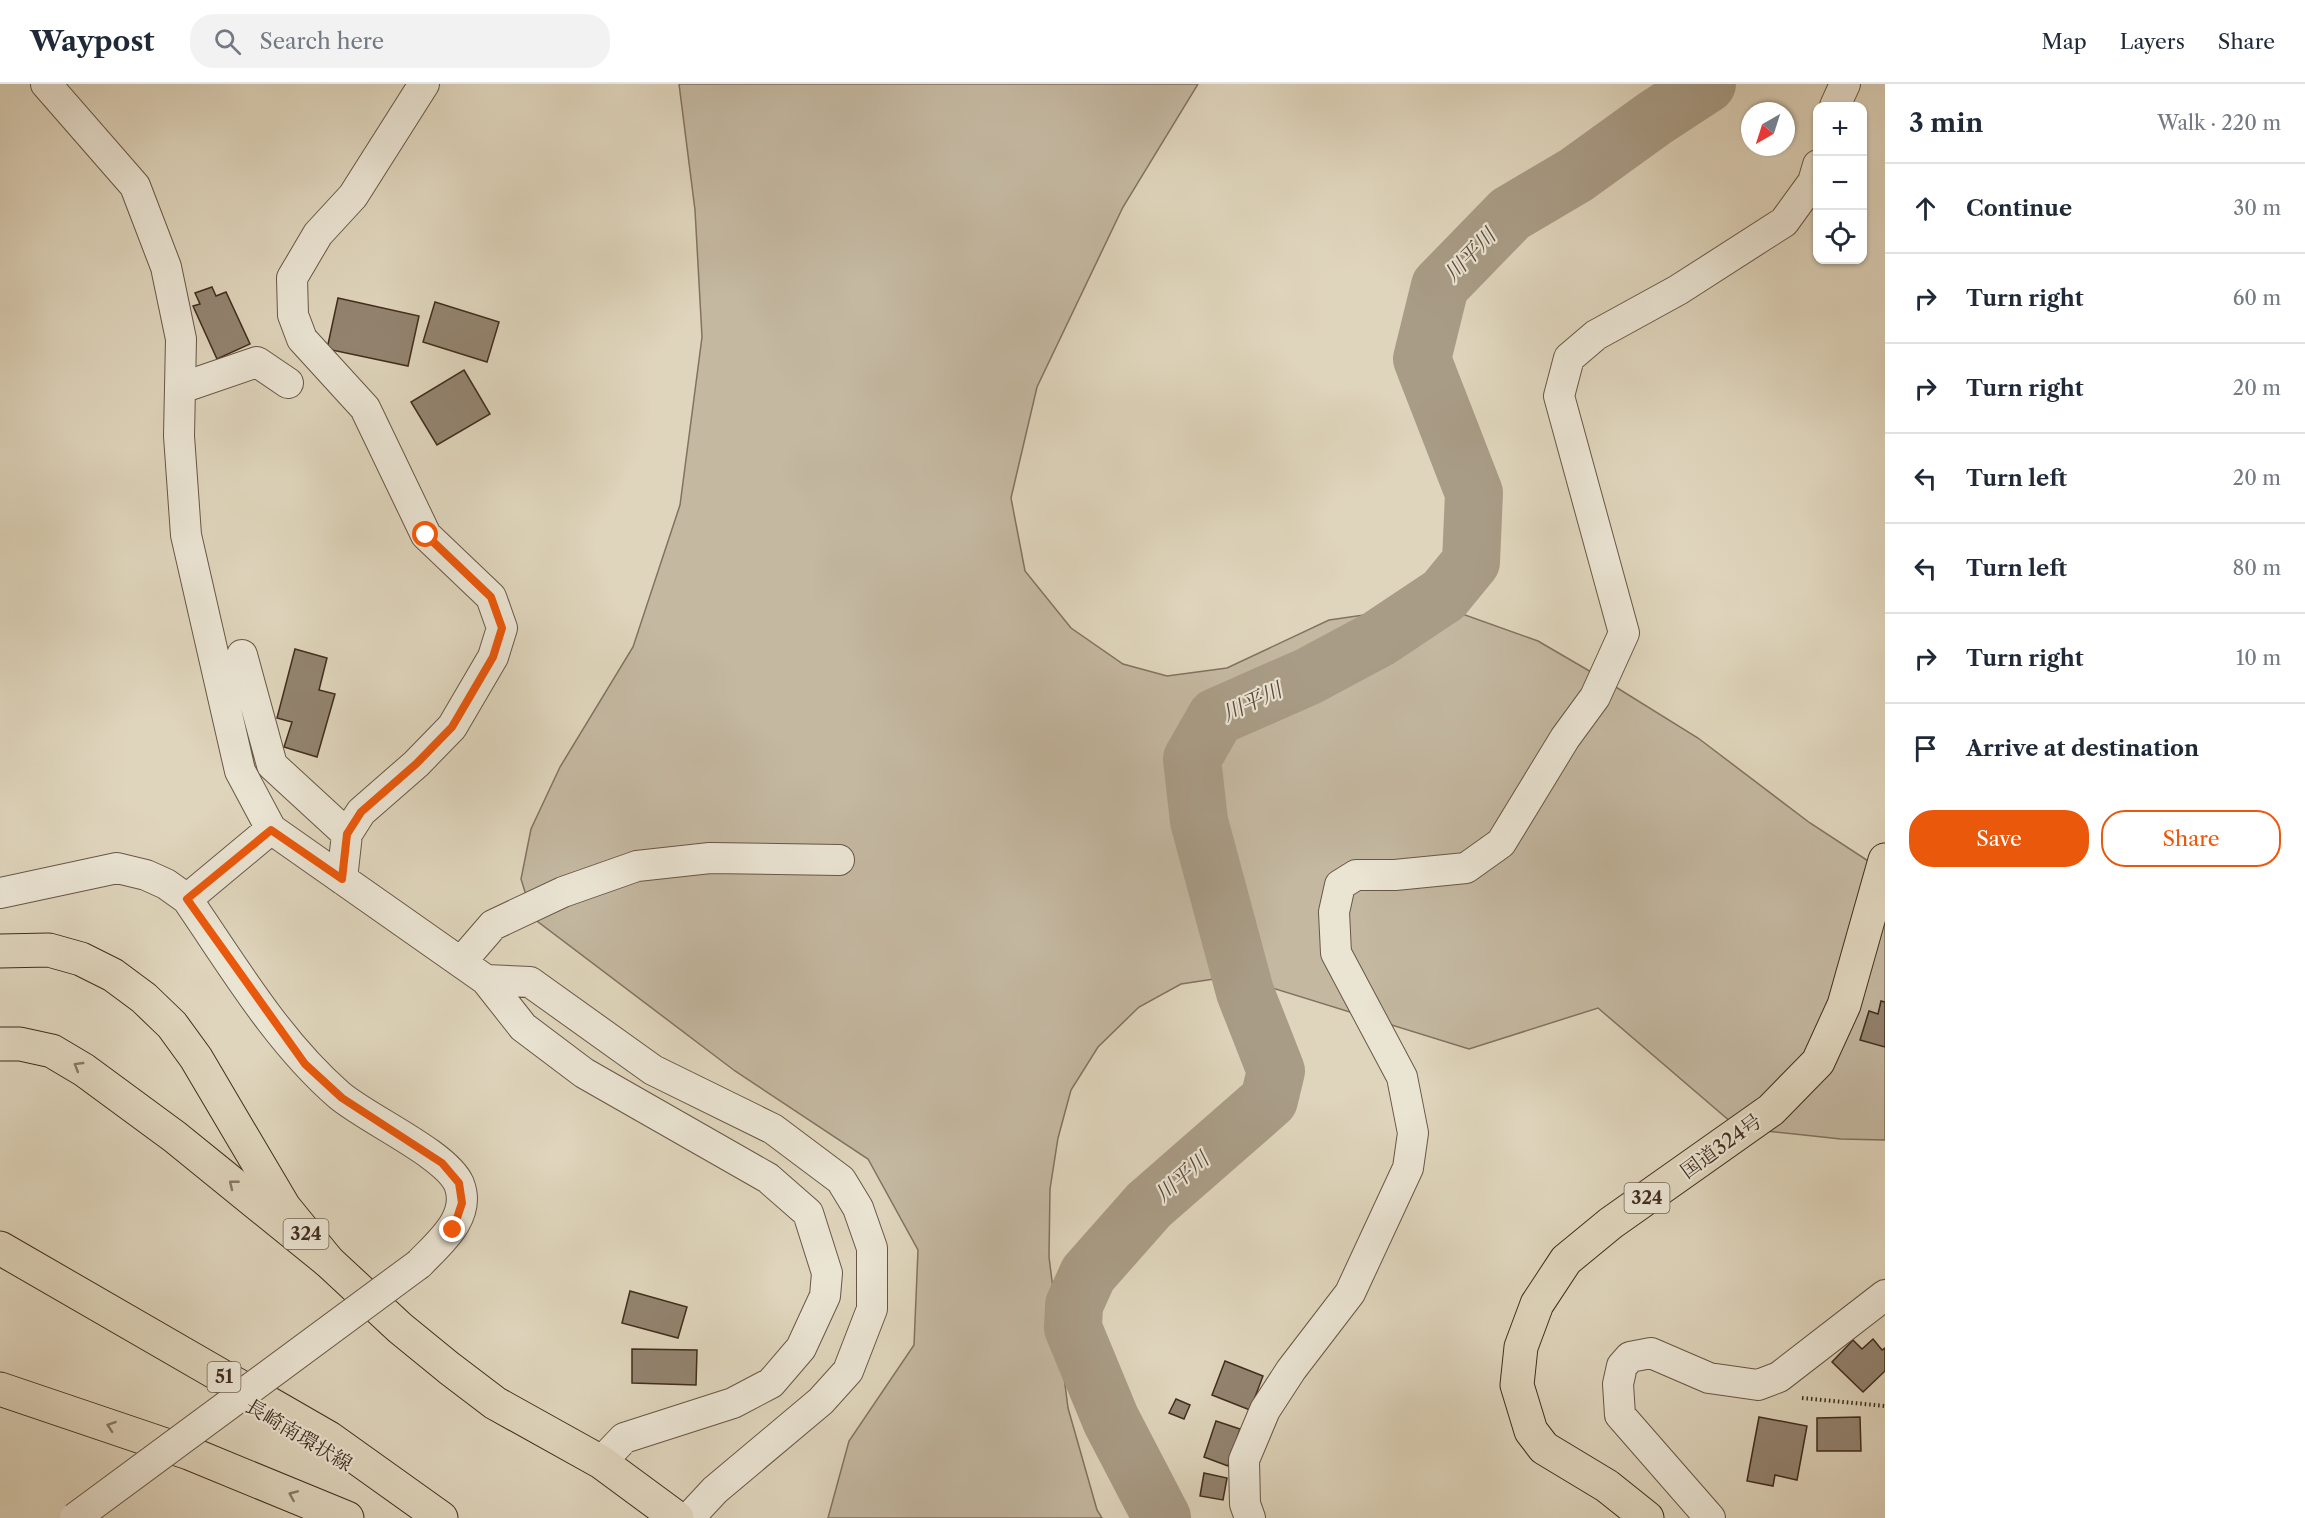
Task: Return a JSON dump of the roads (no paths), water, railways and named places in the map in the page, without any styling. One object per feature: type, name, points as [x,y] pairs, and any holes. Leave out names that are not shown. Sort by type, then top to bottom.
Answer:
[{"type":"highway","name":"国道324号","points":[[1647,1518],[1607,1486],[1544,1448],[1531,1431],[1517,1385],[1521,1347],[1537,1305],[1566,1260],[1611,1223],[1771,1110],[1818,1062],[1844,1005],[1885,860]]},
{"type":"highway","name":"324","points":[[0,951],[49,951],[81,959],[113,975],[144,998],[172,1025],[196,1058],[284,1206],[327,1261],[400,1328],[495,1403],[601,1462],[668,1510]]},
{"type":"highway","points":[[0,1044],[20,1044],[52,1051],[84,1070],[175,1137],[327,1261]]},
{"type":"highway","name":"51","points":[[0,1248],[329,1438],[441,1518]]},
{"type":"highway","name":"長崎南環状線","points":[[0,1276],[172,1360],[327,1450],[435,1518]]},
{"type":"highway","points":[[0,1389],[189,1453],[347,1518]]},
{"type":"street","points":[[46,84],[135,186],[166,267],[181,339],[179,436],[186,535],[240,771],[271,830],[486,980],[523,1027],[584,1073],[768,1178],[808,1213],[826,1273],[825,1296],[801,1348],[771,1383],[733,1403],[624,1438],[601,1462]]},
{"type":"street","points":[[342,879],[347,834],[361,812],[416,764],[452,727],[493,657],[502,628],[491,597],[426,535],[382,440],[364,408],[302,339],[293,315],[292,278],[318,234],[353,196],[424,84]]},
{"type":"street","points":[[1837,102],[1845,84]]},
{"type":"street","points":[[1250,1518],[1245,1504],[1245,1460],[1265,1410],[1291,1370],[1350,1293],[1408,1168],[1413,1132],[1402,1077],[1336,953],[1334,912],[1340,885],[1356,875],[1466,868],[1501,843],[1565,738],[1595,697],[1624,633],[1559,396],[1569,358],[1596,335],[1678,290],[1784,222],[1813,179]]},
{"type":"street","points":[[181,388],[257,362],[288,383]]},
{"type":"street","points":[[242,655],[272,765],[347,834]]},
{"type":"street","points":[[187,899],[271,830]]},
{"type":"street","points":[[461,962],[493,925],[563,892],[637,866],[710,858],[839,860]]},
{"type":"street","points":[[0,893],[117,868],[146,875],[187,899],[305,1064],[342,1098],[442,1163],[459,1183],[462,1203],[453,1230],[419,1264],[75,1518]]},
{"type":"street","points":[[486,980],[530,982],[653,1070],[773,1129],[841,1180],[858,1208],[872,1248],[872,1309],[848,1371],[821,1401],[764,1446],[715,1490],[689,1518]]},
{"type":"street","points":[[1710,1518],[1620,1415],[1618,1384],[1622,1366],[1630,1358],[1651,1353],[1709,1378],[1758,1385],[1779,1377],[1885,1295]]},
{"type":"waterway","name":"川平川","points":[[1162,1518],[1111,1420],[1073,1328],[1074,1305],[1088,1274],[1149,1205],[1269,1100],[1276,1071],[1245,992],[1199,821],[1192,759],[1216,717],[1309,676],[1378,639],[1444,595],[1471,562],[1474,493],[1422,359],[1440,286],[1510,214],[1576,175],[1707,84]]}]
